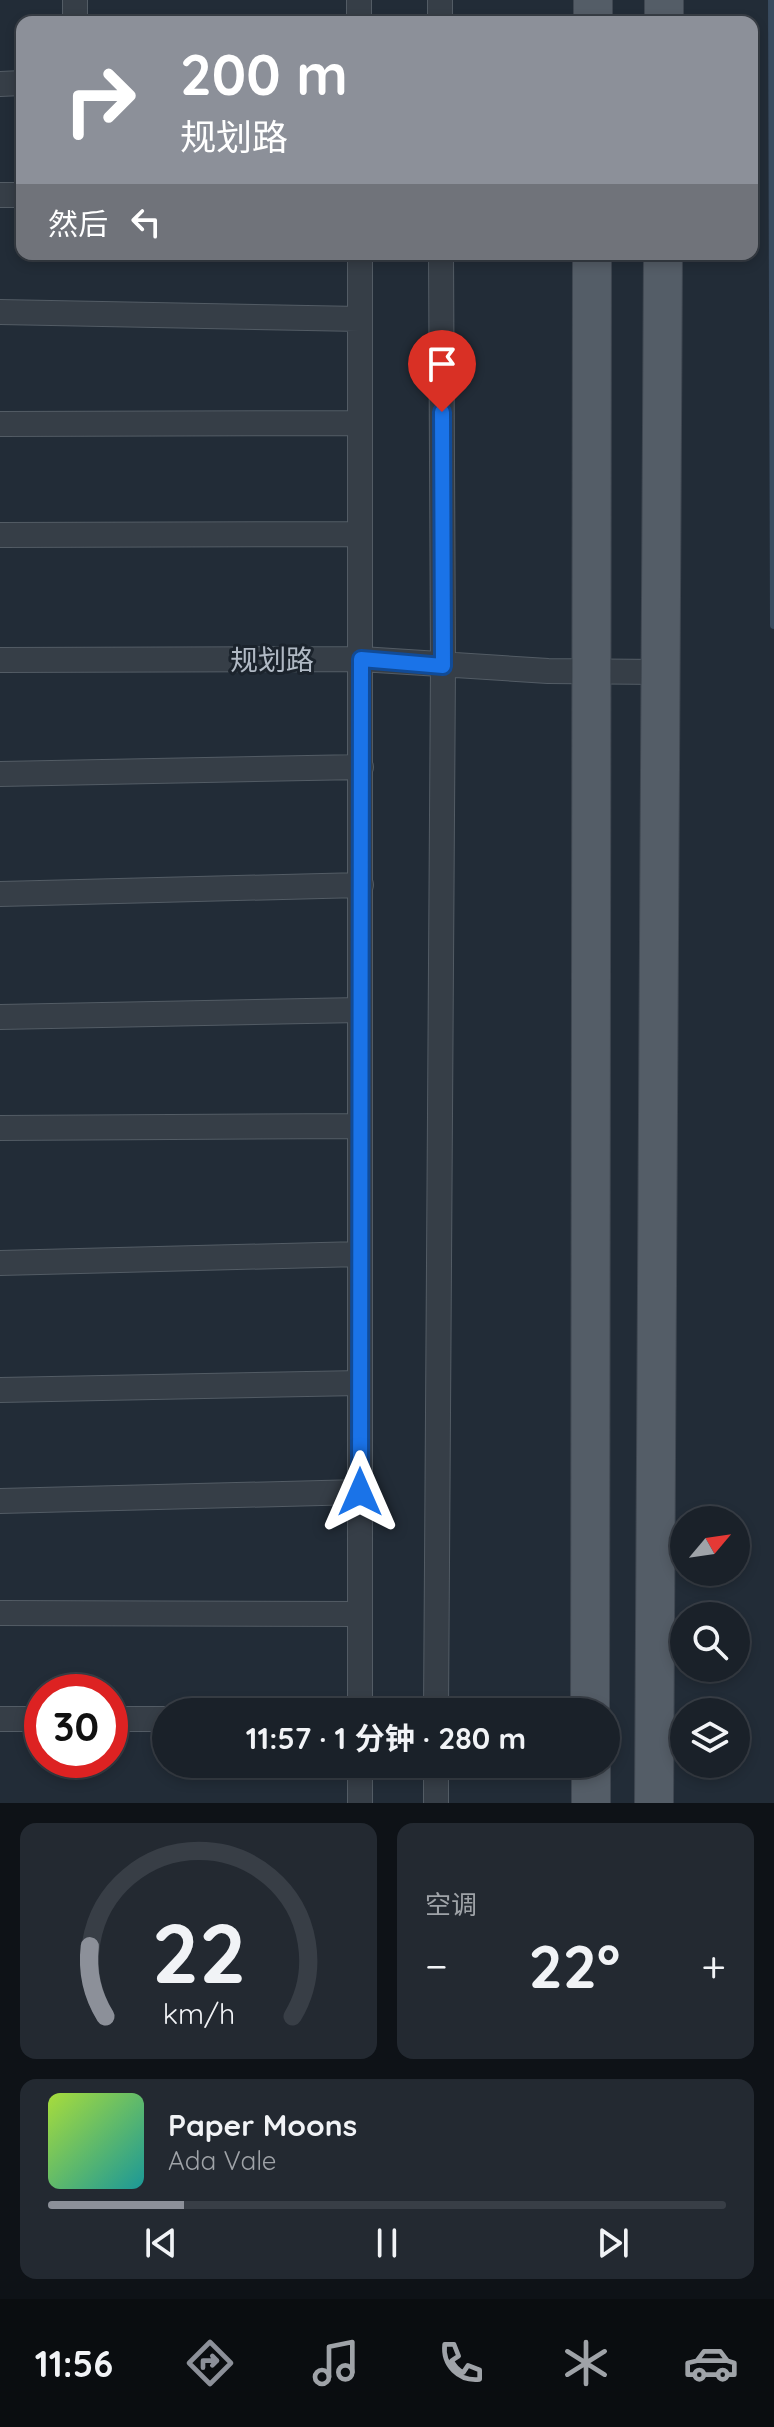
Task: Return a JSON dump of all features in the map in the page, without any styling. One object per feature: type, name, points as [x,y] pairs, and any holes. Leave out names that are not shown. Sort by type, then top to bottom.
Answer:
[{"type":"main road","points":[[590,1698],[592,260]]},
{"type":"main road","points":[[654,1803],[663,260]]},
{"type":"main road","points":[[591,1778],[591,1803]]},
{"type":"street","points":[[360,260],[360,1698]]},
{"type":"street","points":[[436,1698],[443,666],[441,260]]},
{"type":"street","points":[[0,312],[360,319]]},
{"type":"street","points":[[0,424],[360,423]]},
{"type":"street","points":[[0,535],[360,534]]},
{"type":"street","name":"规划路","points":[[0,660],[361,659],[443,666],[660,672]]},
{"type":"street","points":[[0,774],[361,767]]},
{"type":"street","points":[[0,894],[361,885]]},
{"type":"street","points":[[0,1017],[360,1010]]},
{"type":"street","points":[[0,1128],[360,1126]]},
{"type":"street","points":[[0,1263],[360,1254]]},
{"type":"street","points":[[0,1390],[360,1383]]},
{"type":"street","points":[[0,1501],[360,1492]]},
{"type":"street","points":[[0,1613],[360,1614]]},
{"type":"street","points":[[0,1719],[24,1719]]},
{"type":"street","points":[[128,1719],[152,1719]]},
{"type":"street","points":[[360,1778],[360,1803]]},
{"type":"street","points":[[436,1778],[436,1803]]},
{"type":"waterway","points":[[772,0],[774,625]]},
{"type":"route","points":[[360,1492],[361,659],[443,666],[442,412]]}]
